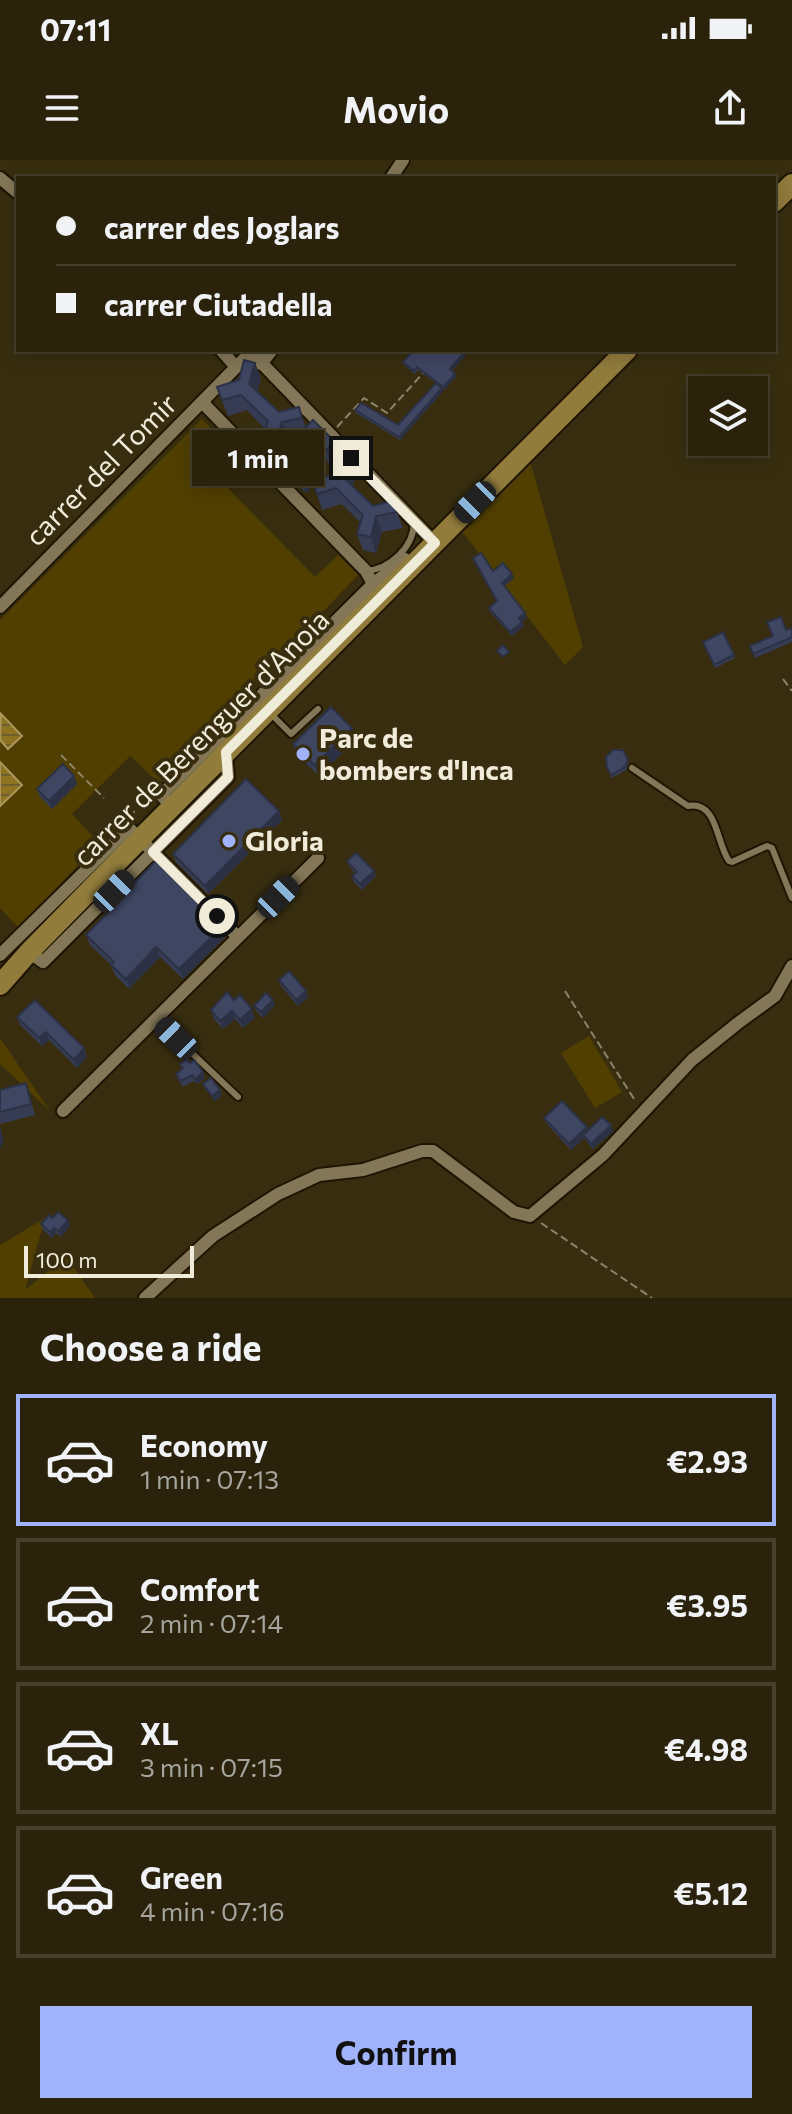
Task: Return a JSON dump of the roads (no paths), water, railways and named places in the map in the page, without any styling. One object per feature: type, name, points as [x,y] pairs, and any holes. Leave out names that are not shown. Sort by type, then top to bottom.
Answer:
[{"type":"main road","points":[[776,200],[792,184]]},
{"type":"main road","name":"carrer de Berenguer d'Anoia","points":[[3,972],[146,846],[172,807],[625,352]]},
{"type":"street","points":[[0,178],[16,191]]},
{"type":"street","points":[[223,352],[236,367],[251,352],[435,543]]},
{"type":"street","points":[[261,364],[270,352]]},
{"type":"street","name":"carrer del Tomir","points":[[0,607],[236,367]]},
{"type":"street","points":[[202,402],[366,571],[373,584]]},
{"type":"street","points":[[172,807],[161,795],[373,584],[418,547],[435,543]]},
{"type":"street","points":[[146,846],[228,777],[226,752]]},
{"type":"street","points":[[3,972],[129,828],[238,937]]},
{"type":"street","points":[[63,1111],[318,858]]},
{"type":"street","points":[[145,1298],[213,1236],[278,1194],[319,1175],[363,1170],[422,1151],[433,1151],[514,1212],[530,1216],[603,1155],[692,1060],[775,996],[792,966]]},
{"type":"lane","points":[[366,571],[377,570],[389,563],[412,541],[414,522]]},
{"type":"lane","points":[[268,710],[291,734],[318,709]]},
{"type":"lane","points":[[632,768],[688,806],[697,805],[711,815],[729,861],[767,846],[772,848],[792,898]]},
{"type":"lane","points":[[156,1019],[238,1097]]},
{"type":"place","name":"Parc de bombers d'Inca","points":[[303,754]]},
{"type":"place","name":"Gloria","points":[[229,841]]}]
